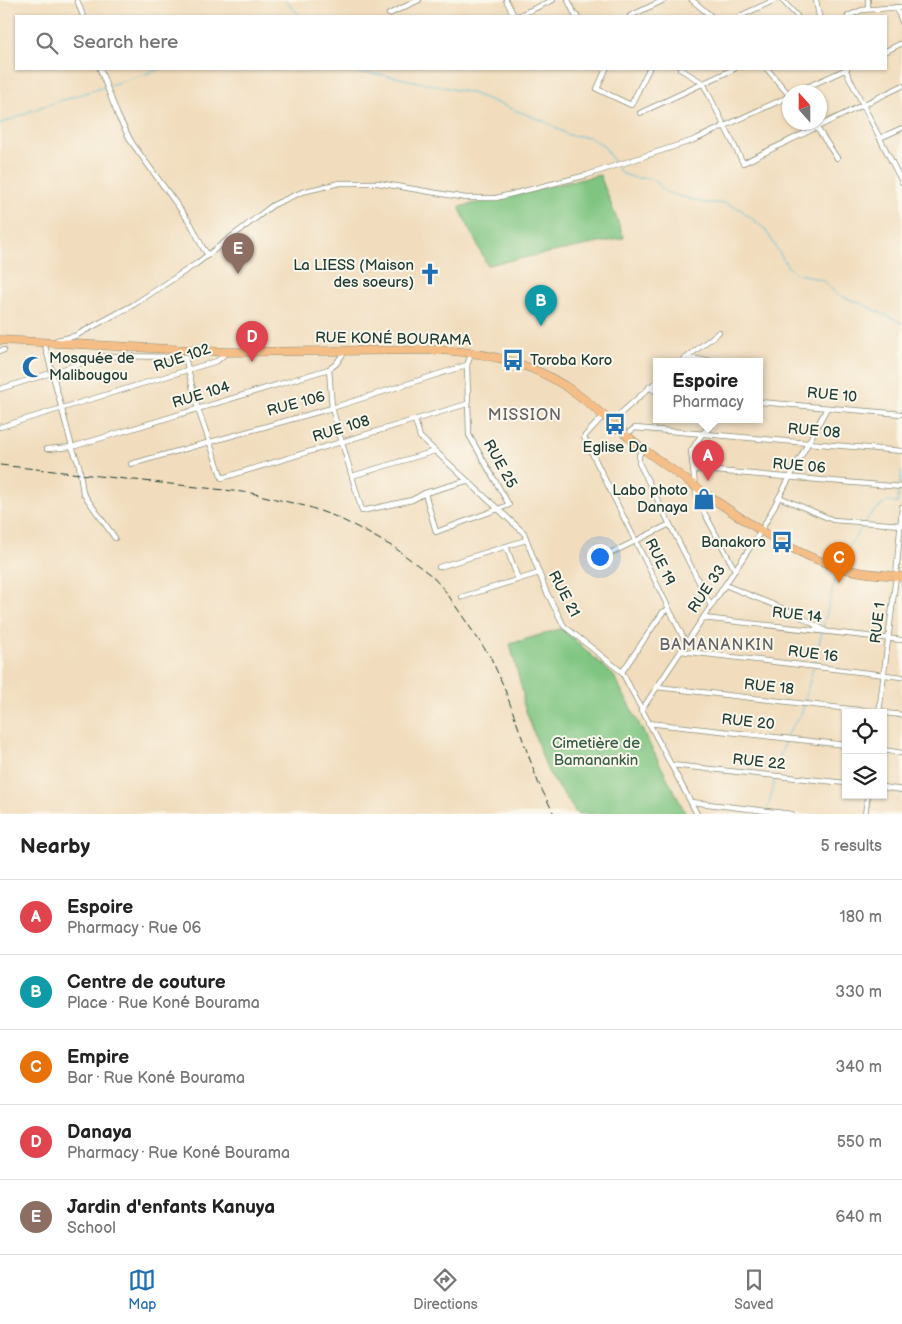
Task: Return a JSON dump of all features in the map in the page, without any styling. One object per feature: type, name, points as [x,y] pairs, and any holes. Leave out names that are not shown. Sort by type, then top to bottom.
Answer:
[{"type":"highway","name":"RUE KONÉ BOURAMA","points":[[0,340],[226,352],[440,350],[472,352],[502,358],[523,364],[567,387],[643,449],[761,531],[838,568],[899,577]]},
{"type":"street","points":[[77,0],[83,15]]},
{"type":"street","points":[[389,14],[417,0]]},
{"type":"street","points":[[506,0],[514,15]]},
{"type":"street","points":[[520,15],[553,0]]},
{"type":"street","points":[[568,0],[576,15]]},
{"type":"street","points":[[632,15],[664,0]]},
{"type":"street","points":[[692,0],[710,15]]},
{"type":"street","points":[[742,15],[775,0]]},
{"type":"street","points":[[782,0],[796,15]]},
{"type":"street","points":[[816,0],[819,15]]},
{"type":"street","points":[[868,0],[868,9]]},
{"type":"street","points":[[896,7],[902,22]]},
{"type":"street","points":[[850,15],[868,9],[902,7]]},
{"type":"street","points":[[887,50],[902,43]]},
{"type":"street","points":[[100,70],[118,116],[132,143],[191,224],[208,255]]},
{"type":"street","points":[[605,70],[596,88],[631,105],[648,70]]},
{"type":"street","points":[[682,70],[703,83],[742,163],[810,130]]},
{"type":"street","points":[[640,112],[732,70]]},
{"type":"street","points":[[768,70],[782,87]]},
{"type":"street","points":[[811,85],[844,70]]},
{"type":"street","points":[[846,70],[902,182]]},
{"type":"street","points":[[827,122],[902,86]]},
{"type":"street","points":[[115,538],[83,493],[79,465],[72,447],[44,342],[74,336],[133,305],[208,255],[273,205],[302,192],[340,182],[378,183],[466,198],[496,198],[587,176],[694,140],[782,99]]},
{"type":"street","points":[[880,138],[902,128]]},
{"type":"street","points":[[818,130],[837,158]]},
{"type":"street","points":[[685,358],[719,332]]},
{"type":"street","name":"RUE 104","points":[[47,449],[72,447],[329,369],[336,364],[345,351]]},
{"type":"street","name":"RUE 102","points":[[0,427],[217,361],[226,352]]},
{"type":"street","points":[[467,365],[472,352]]},
{"type":"street","points":[[0,389],[105,356],[185,357],[198,409],[210,441]]},
{"type":"street","name":"RUE 25","points":[[467,365],[469,435],[509,505],[497,510]]},
{"type":"street","name":"RUE 106","points":[[131,464],[332,408],[467,365]]},
{"type":"street","points":[[329,369],[332,408],[362,511],[412,500],[425,493],[466,480]]},
{"type":"street","points":[[611,422],[653,384]]},
{"type":"street","points":[[649,388],[653,390]]},
{"type":"street","name":"RUE 10","points":[[763,402],[902,414]]},
{"type":"street","name":"RUE 108","points":[[210,441],[222,478],[468,404]]},
{"type":"street","name":"RUE 33","points":[[641,711],[761,531],[827,408]]},
{"type":"street","name":"RUE 19","points":[[603,416],[584,437],[686,643]]},
{"type":"street","name":"RUE 21","points":[[415,420],[420,437],[524,533],[538,573],[564,626],[622,672],[697,814]]},
{"type":"street","points":[[713,423],[702,434],[691,451],[695,486],[698,501],[735,570]]},
{"type":"street","name":"RUE 08","points":[[625,435],[635,428],[902,451]]},
{"type":"street","points":[[643,449],[639,455],[640,463],[711,606]]},
{"type":"street","points":[[352,476],[436,452]]},
{"type":"street","name":"RUE 06","points":[[693,470],[902,487]]},
{"type":"street","points":[[425,493],[436,532],[497,510]]},
{"type":"street","points":[[780,497],[833,520],[901,525]]},
{"type":"street","name":"RUE 1","points":[[879,709],[888,638],[899,577],[902,506]]},
{"type":"street","points":[[609,554],[670,524]]},
{"type":"street","points":[[439,567],[526,540]]},
{"type":"street","points":[[506,546],[518,579]]},
{"type":"street","points":[[462,598],[538,573]]},
{"type":"street","points":[[725,585],[796,614],[824,631]]},
{"type":"street","points":[[622,672],[662,612],[669,608]]},
{"type":"street","name":"RUE 14","points":[[703,618],[902,640]]},
{"type":"street","name":"RUE 16","points":[[681,651],[902,677]]},
{"type":"street","name":"RUE 18","points":[[657,687],[850,709]]},
{"type":"street","name":"RUE 18","points":[[887,713],[902,715]]},
{"type":"street","name":"RUE 20","points":[[648,723],[842,745]]},
{"type":"street","points":[[887,751],[902,753]]},
{"type":"street","name":"RUE 22","points":[[671,765],[842,783]]},
{"type":"street","points":[[887,788],[902,790]]},
{"type":"street","points":[[865,814],[867,799]]},
{"type":"street","points":[[691,802],[792,814]]},
{"type":"green space","points":[[600,175],[624,238],[487,265],[459,207]]},
{"type":"green space","name":"Cimetière de Bamanankin","points":[[559,629],[565,631],[614,676],[686,814],[577,814],[548,772],[523,703],[523,694],[510,644]]},
{"type":"waterway","points":[[285,0],[299,15]]},
{"type":"waterway","points":[[0,124],[41,107],[158,70]]},
{"type":"waterway","points":[[339,70],[390,76],[471,93],[546,122],[568,135],[589,137],[604,146],[615,164]]},
{"type":"waterway","points":[[618,168],[621,173],[635,178],[648,178],[657,182],[664,191],[672,194],[703,203],[725,203],[740,209],[765,229],[788,267],[796,273],[822,280],[838,295],[902,323]]},
{"type":"waterway","points":[[866,521],[871,514],[886,502],[897,503],[902,471]]},
{"type":"waterway","points":[[839,565],[841,558],[864,524]]},
{"type":"waterway","points":[[823,628],[837,571]]},
{"type":"waterway","points":[[814,665],[822,632]]},
{"type":"waterway","points":[[786,736],[802,712],[813,668]]},
{"type":"waterway","points":[[776,774],[785,740]]},
{"type":"waterway","points":[[768,808],[775,778]]},
{"type":"railway","points":[[0,465],[251,493],[309,507],[334,516],[395,548],[432,576],[446,592],[491,658],[504,687],[538,782],[554,814]]},
{"type":"place","name":"Jardin d'enfants Kanuya","points":[[238,274]]},
{"type":"place","name":"La LIESS (Maison des soeurs)","points":[[430,274]]},
{"type":"place","name":"Centre de couture","points":[[541,326]]},
{"type":"place","name":"Toroba Koro","points":[[513,360]]},
{"type":"place","name":"Danaya","points":[[252,362]]},
{"type":"place","name":"Mosquée de Malibougou","points":[[33,367]]},
{"type":"place","name":"Eglise Da","points":[[615,424]]},
{"type":"place","name":"Espoire","points":[[708,481]]},
{"type":"place","name":"Labo photo Danaya","points":[[704,499]]},
{"type":"place","name":"Banakoro","points":[[782,542]]},
{"type":"place","name":"Empire","points":[[839,583]]},
{"type":"district","name":"MISSION","points":[[525,415]]},
{"type":"district","name":"BAMANANKIN","points":[[717,645]]}]
